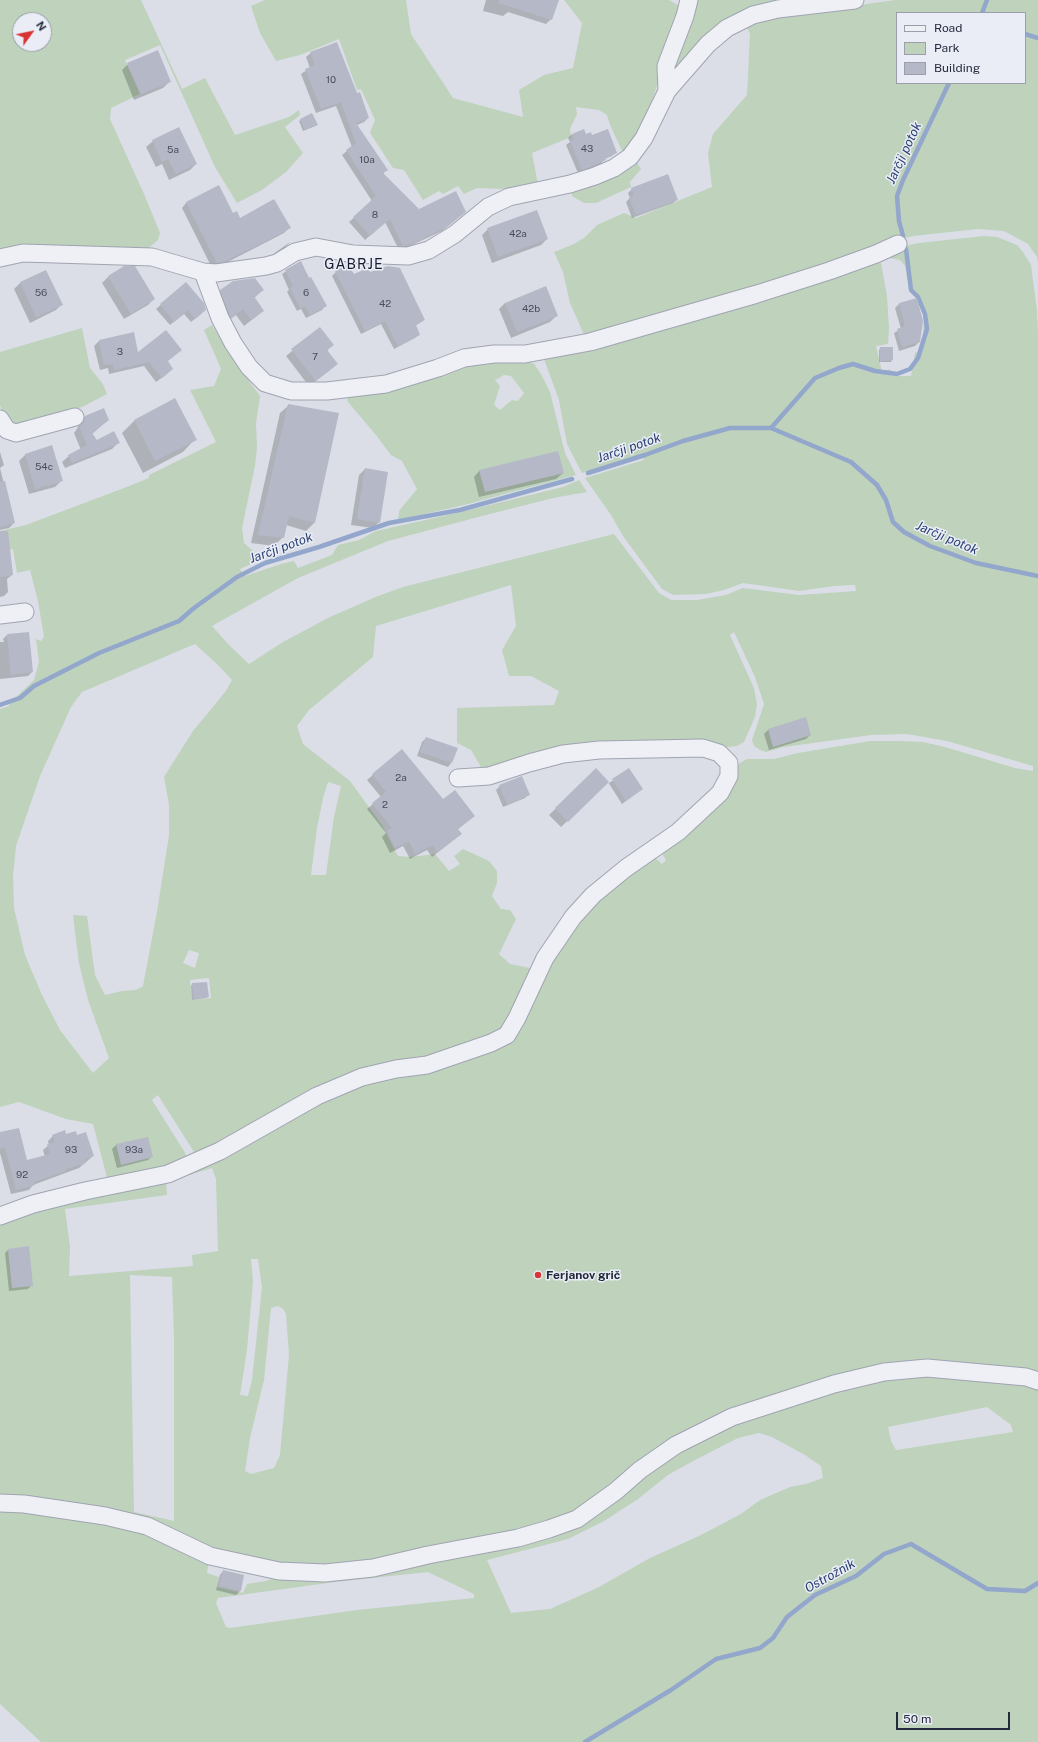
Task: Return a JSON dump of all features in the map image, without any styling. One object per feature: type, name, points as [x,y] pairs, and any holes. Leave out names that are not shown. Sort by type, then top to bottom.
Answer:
[{"type":"street","points":[[667,91],[666,66],[685,16],[689,0]]},
{"type":"street","points":[[0,258],[23,253],[152,257],[203,272],[216,273],[266,266],[277,263],[295,252],[316,247],[353,254],[408,256],[428,250],[455,234],[488,207],[509,196],[570,184],[595,176],[614,168],[630,157],[644,138],[667,91],[708,44],[727,28],[753,15],[778,9],[855,0]]},
{"type":"street","points":[[203,272],[220,318],[233,343],[249,367],[265,383],[291,391],[327,391],[386,384],[438,368],[464,358],[494,354],[525,354],[590,342],[821,273],[876,254],[898,244]]},
{"type":"street","points":[[0,419],[7,430],[16,433],[75,417]]},
{"type":"street","points":[[0,615],[25,612]]},
{"type":"street","points":[[0,1216],[33,1204],[85,1190],[168,1174],[220,1151],[317,1096],[362,1077],[396,1069],[427,1065],[490,1043],[507,1035],[517,1018],[544,958],[573,917],[599,890],[626,868],[678,832],[720,793],[729,776],[729,763],[719,753],[703,748],[599,750],[563,754],[489,776],[458,778]]},
{"type":"street","points":[[0,1503],[24,1504],[105,1516],[146,1526],[210,1556],[279,1571],[325,1573],[366,1568],[518,1538],[577,1519],[616,1491],[640,1470],[676,1445],[732,1417],[834,1384],[884,1372],[927,1368],[1026,1377],[1038,1381]]},
{"type":"green space","points":[[0,0],[141,0],[182,89],[205,78],[235,135],[289,117],[299,110],[300,115],[285,127],[303,153],[286,172],[262,190],[237,203],[215,167],[160,45],[125,60],[140,94],[111,108],[110,119],[160,233],[158,240],[145,251],[0,252]]},
{"type":"green space","points":[[265,0],[406,0],[411,34],[453,98],[523,117],[519,90],[544,75],[573,68],[582,23],[564,0],[669,0],[681,7],[649,111],[634,142],[624,155],[607,115],[599,110],[576,107],[577,114],[570,129],[571,137],[532,153],[538,184],[504,189],[477,188],[464,194],[458,186],[443,194],[439,191],[423,200],[404,170],[393,168],[370,133],[375,120],[361,89],[357,90],[339,39],[300,55],[276,61],[260,33],[251,6]]},
{"type":"green space","points":[[693,0],[807,0],[776,4],[677,71],[671,69]]},
{"type":"green space","points":[[895,0],[1038,0],[1038,262],[1037,257],[1028,244],[1004,231],[978,229],[913,236],[898,240],[844,262],[586,339],[570,303],[563,272],[554,252],[574,244],[584,238],[597,225],[624,213],[636,218],[712,187],[708,153],[713,134],[747,95],[750,34],[745,23],[755,20]]},
{"type":"green space","points":[[634,158],[641,169],[630,182],[631,187],[596,203],[584,203],[572,196],[572,189]]},
{"type":"green space","points":[[984,236],[997,237],[1017,245],[1031,265],[1037,311],[1038,1375],[997,1369],[942,1365],[906,1365],[873,1370],[820,1385],[708,1421],[676,1438],[613,1489],[573,1517],[521,1534],[501,1536],[364,1566],[325,1571],[270,1569],[235,1560],[200,1548],[134,1518],[75,1505],[0,1498],[0,1222],[47,1206],[93,1194],[164,1179],[195,1167],[226,1152],[316,1102],[364,1081],[436,1067],[499,1044],[513,1032],[522,1017],[545,962],[582,911],[601,892],[652,855],[662,864],[666,860],[660,850],[681,835],[723,795],[735,770],[740,763],[747,759],[774,759],[798,753],[870,741],[900,741],[923,742],[945,747],[1015,768],[1033,771],[1033,766],[947,741],[907,734],[871,735],[784,747],[766,752],[760,750],[754,746],[752,740],[764,704],[755,677],[734,632],[730,635],[754,688],[757,704],[755,717],[744,742],[737,746],[727,747],[683,742],[601,745],[541,754],[492,772],[481,767],[471,750],[457,743],[457,708],[554,705],[559,691],[531,676],[509,676],[502,650],[516,626],[511,585],[376,626],[373,657],[309,710],[297,726],[303,744],[350,781],[382,825],[398,856],[411,857],[435,854],[449,871],[460,864],[454,856],[463,849],[489,861],[497,871],[497,883],[492,896],[501,909],[510,910],[516,919],[499,954],[510,964],[535,969],[511,1020],[502,1033],[488,1041],[462,1048],[428,1061],[387,1066],[338,1081],[204,1155],[198,1155],[194,1152],[158,1095],[152,1100],[184,1151],[187,1157],[186,1162],[172,1168],[108,1181],[93,1124],[66,1119],[19,1102],[0,1107],[0,709],[9,706],[9,700],[16,697],[34,680],[39,662],[36,639],[41,641],[44,637],[38,601],[30,570],[17,573],[13,549],[0,550],[0,531],[26,525],[149,478],[149,475],[216,442],[190,390],[214,386],[221,369],[204,330],[212,325],[231,356],[260,396],[256,423],[257,447],[255,466],[242,528],[244,543],[262,559],[240,569],[245,576],[294,561],[298,568],[332,555],[338,545],[359,540],[376,531],[563,487],[579,480],[587,492],[553,498],[388,541],[298,578],[212,626],[249,664],[283,642],[330,617],[403,587],[614,534],[659,593],[671,600],[697,600],[726,595],[743,588],[799,595],[856,591],[855,585],[834,586],[799,591],[743,583],[724,590],[706,594],[673,595],[662,589],[623,536],[611,515],[585,478],[644,460],[642,455],[582,473],[567,444],[559,400],[544,359],[548,354],[586,347],[714,311],[826,277],[871,261],[881,263],[887,296],[889,328],[888,344],[876,346],[882,372],[890,369],[892,376],[911,376],[915,353],[922,350],[924,314],[918,298],[910,292],[905,266],[900,260],[890,258],[889,253],[896,248],[919,243]],"holes":[[[195,644],[232,680],[226,691],[193,731],[164,777],[169,805],[169,835],[157,912],[143,986],[136,990],[122,991],[105,995],[95,975],[87,916],[73,915],[79,963],[88,1000],[109,1058],[93,1073],[60,1030],[42,995],[25,955],[14,908],[13,877],[16,846],[40,776],[71,707],[82,692]],[[328,782],[341,786],[334,817],[326,875],[311,875],[317,828]],[[189,950],[199,953],[195,968],[183,963]],[[209,978],[211,998],[192,1000],[190,980]],[[212,1168],[216,1179],[218,1251],[192,1255],[193,1266],[69,1276],[70,1247],[65,1209],[167,1195],[166,1182]],[[251,1259],[258,1259],[262,1287],[252,1380],[248,1396],[240,1395],[247,1350],[253,1282]],[[130,1275],[172,1277],[174,1338],[174,1521],[134,1512]],[[278,1306],[283,1309],[286,1314],[289,1355],[280,1455],[274,1468],[251,1474],[245,1471],[250,1438],[264,1380],[271,1308]]]},
{"type":"green space","points":[[82,328],[90,368],[103,384],[107,394],[82,407],[34,423],[22,426],[5,420],[0,405],[0,352]]},
{"type":"green space","points":[[524,359],[534,364],[550,392],[565,453],[576,475],[464,505],[398,520],[399,511],[417,489],[402,461],[391,455],[348,402],[347,396],[473,360]],"holes":[[[504,375],[511,376],[524,393],[518,401],[512,400],[500,410],[494,405],[500,386],[495,380]]]},
{"type":"green space","points":[[904,1374],[1038,1384],[1038,1742],[41,1742],[0,1704],[0,1508],[120,1523],[209,1559],[207,1573],[219,1577],[217,1587],[243,1593],[247,1584],[266,1581],[280,1576],[546,1535],[679,1449],[755,1414]],"holes":[[[987,1407],[1011,1425],[1013,1432],[896,1450],[891,1441],[888,1427]],[[759,1433],[772,1437],[805,1455],[821,1466],[823,1478],[806,1484],[790,1487],[760,1500],[741,1514],[699,1536],[650,1558],[599,1587],[550,1609],[511,1613],[487,1560],[568,1539],[604,1521],[638,1499],[668,1475],[738,1438]],[[428,1572],[474,1594],[474,1598],[357,1610],[230,1628],[226,1627],[216,1603],[218,1598],[335,1582]]]},
{"type":"building","points":[[499,0],[559,0],[552,20],[499,3]]},
{"type":"building","points":[[337,42],[357,93],[360,92],[369,118],[356,123],[388,170],[383,173],[419,209],[456,191],[466,212],[447,227],[409,245],[403,246],[390,219],[370,236],[353,217],[376,196],[346,150],[356,143],[341,102],[321,109],[305,69],[315,65],[310,52]]},
{"type":"building","points":[[158,50],[171,82],[141,94],[127,63]]},
{"type":"building","points":[[312,113],[318,125],[305,130],[300,119]]},
{"type":"building","points":[[179,127],[197,164],[176,174],[168,159],[162,162],[152,140]]},
{"type":"building","points":[[584,129],[586,134],[591,132],[592,135],[608,129],[617,153],[605,158],[606,160],[582,170],[570,141],[574,139],[572,134]]},
{"type":"building","points":[[668,174],[678,200],[636,215],[629,197],[634,195],[631,188]]},
{"type":"building","points":[[219,185],[233,213],[237,211],[240,218],[274,199],[291,228],[224,262],[217,263],[186,202]]},
{"type":"building","points":[[537,210],[548,239],[498,257],[487,228]]},
{"type":"building","points":[[301,261],[309,278],[311,277],[327,306],[310,315],[305,306],[300,308],[290,288],[293,286],[285,270]]},
{"type":"building","points":[[348,265],[354,274],[368,268],[370,272],[388,266],[400,268],[425,320],[416,325],[420,335],[398,346],[385,321],[365,331],[335,271]]},
{"type":"building","points":[[124,266],[135,266],[155,299],[131,314],[108,276]]},
{"type":"building","points":[[46,270],[63,305],[36,317],[20,282]]},
{"type":"building","points":[[255,278],[264,290],[254,296],[264,311],[251,320],[243,309],[231,318],[220,290],[233,281]]},
{"type":"building","points":[[186,282],[204,303],[206,310],[195,319],[188,310],[174,322],[160,304]]},
{"type":"building","points":[[546,286],[558,316],[517,332],[505,303]]},
{"type":"building","points":[[917,298],[923,321],[920,342],[902,347],[897,329],[905,326],[899,303]]},
{"type":"building","points":[[320,327],[334,345],[327,350],[338,364],[316,381],[291,349]]},
{"type":"building","points":[[166,330],[182,350],[168,361],[173,369],[162,378],[149,362],[114,370],[113,364],[104,365],[99,340],[134,332],[138,352]]},
{"type":"building","points":[[880,347],[893,347],[893,360],[880,361]]},
{"type":"building","points":[[175,398],[197,440],[155,461],[134,420]]},
{"type":"building","points":[[288,404],[339,413],[315,523],[289,516],[284,538],[258,535]]},
{"type":"building","points":[[104,408],[109,420],[92,433],[97,440],[114,431],[120,443],[72,463],[68,455],[87,445],[79,426],[82,424],[85,416]]},
{"type":"building","points":[[52,445],[63,481],[35,489],[25,454]]},
{"type":"building","points":[[558,451],[564,473],[485,492],[479,470]]},
{"type":"building","points":[[365,468],[388,472],[380,523],[357,519]]},
{"type":"building","points":[[5,481],[15,523],[0,527],[0,482]]},
{"type":"building","points":[[0,531],[8,531],[13,575],[0,577]]},
{"type":"building","points":[[29,632],[33,672],[11,675],[7,634]]},
{"type":"building","points":[[806,717],[811,735],[773,747],[768,729]]},
{"type":"building","points":[[426,737],[458,748],[452,763],[420,752]]},
{"type":"building","points":[[402,749],[443,799],[455,790],[475,816],[458,829],[462,834],[437,852],[433,845],[415,854],[409,841],[395,848],[387,831],[392,828],[372,803],[386,792],[372,774]]},
{"type":"building","points":[[596,768],[609,782],[568,822],[555,808]]},
{"type":"building","points":[[629,768],[643,789],[626,801],[612,779]]},
{"type":"building","points":[[522,776],[530,795],[507,804],[499,785]]},
{"type":"building","points":[[207,982],[209,997],[194,999],[192,983]]},
{"type":"building","points":[[19,1128],[27,1160],[50,1154],[47,1144],[55,1142],[52,1135],[65,1130],[66,1134],[76,1131],[77,1135],[86,1132],[94,1156],[85,1159],[86,1163],[66,1169],[66,1171],[34,1182],[35,1185],[16,1190],[5,1147],[0,1148],[0,1132]]},
{"type":"building","points":[[148,1137],[153,1157],[121,1165],[116,1144]]},
{"type":"building","points":[[29,1246],[33,1286],[12,1288],[8,1249]]},
{"type":"building","points":[[223,1570],[244,1575],[241,1591],[219,1586]]},
{"type":"waterway","points":[[982,12],[987,0]]},
{"type":"waterway","name":"Jarčji potok","points":[[1026,34],[1038,38]]},
{"type":"waterway","name":"Jarčji potok","points":[[903,236],[899,221],[897,196],[903,180],[949,84]]},
{"type":"waterway","name":"Jarčji potok","points":[[771,428],[815,378],[853,364],[875,371],[897,374],[910,369],[918,358],[927,329],[925,314],[918,297],[911,290],[906,249]]},
{"type":"waterway","name":"Jarčji potok","points":[[588,473],[683,441],[730,428],[771,428],[851,462],[877,485],[886,500],[893,522],[904,532],[930,546],[976,563],[1038,576]]},
{"type":"waterway","name":"Jarčji potok","points":[[0,705],[20,698],[34,686],[99,653],[179,621],[194,608],[237,577],[265,563],[319,547],[389,523],[460,510],[572,479]]},
{"type":"waterway","name":"Ostrožnik","points":[[585,1742],[671,1690],[716,1659],[760,1648],[773,1638],[787,1617],[815,1595],[856,1576],[884,1554],[911,1544],[987,1589],[1025,1591],[1038,1583]]},
{"type":"place","name":"Ferjanov grič","points":[[538,1275]]},
{"type":"district","name":"GABRJE","points":[[354,265]]}]
